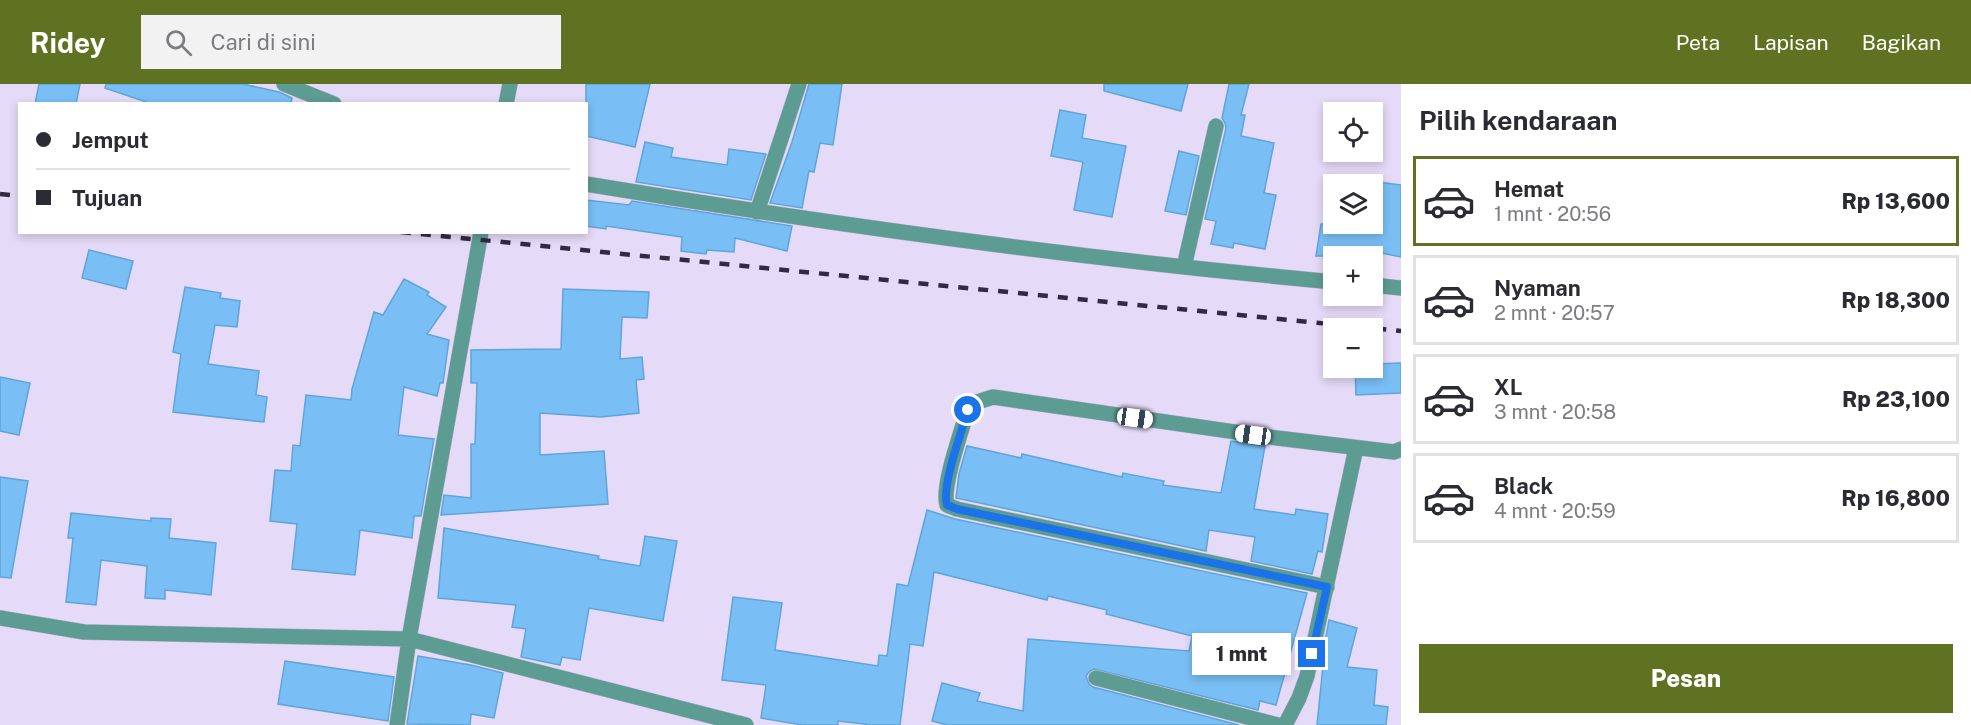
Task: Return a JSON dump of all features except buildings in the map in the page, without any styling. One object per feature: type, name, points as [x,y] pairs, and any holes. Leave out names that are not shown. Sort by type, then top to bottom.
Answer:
[{"type":"street","points":[[284,84],[329,102]]},
{"type":"street","points":[[506,102],[510,84]]},
{"type":"street","points":[[757,212],[800,84]]},
{"type":"street","points":[[1184,267],[1216,126]]},
{"type":"street","points":[[588,184],[757,212],[1184,267],[1323,281]]},
{"type":"street","points":[[397,725],[482,234]]},
{"type":"street","points":[[1383,286],[1401,288]]},
{"type":"street","points":[[1327,587],[957,509],[947,505],[944,498],[968,410],[974,403],[993,397],[1277,438],[1399,452]]},
{"type":"street","points":[[1285,725],[1307,676],[1356,448]]},
{"type":"street","points":[[0,618],[52,629],[102,633],[410,639],[714,721],[746,725]]},
{"type":"street","points":[[1096,678],[1278,725]]},
{"type":"railway","points":[[0,194],[18,196]]},
{"type":"railway","points":[[421,234],[1401,331]]},
{"type":"route","points":[[968,410],[944,498],[947,505],[957,509],[1327,587],[1312,654]]}]
